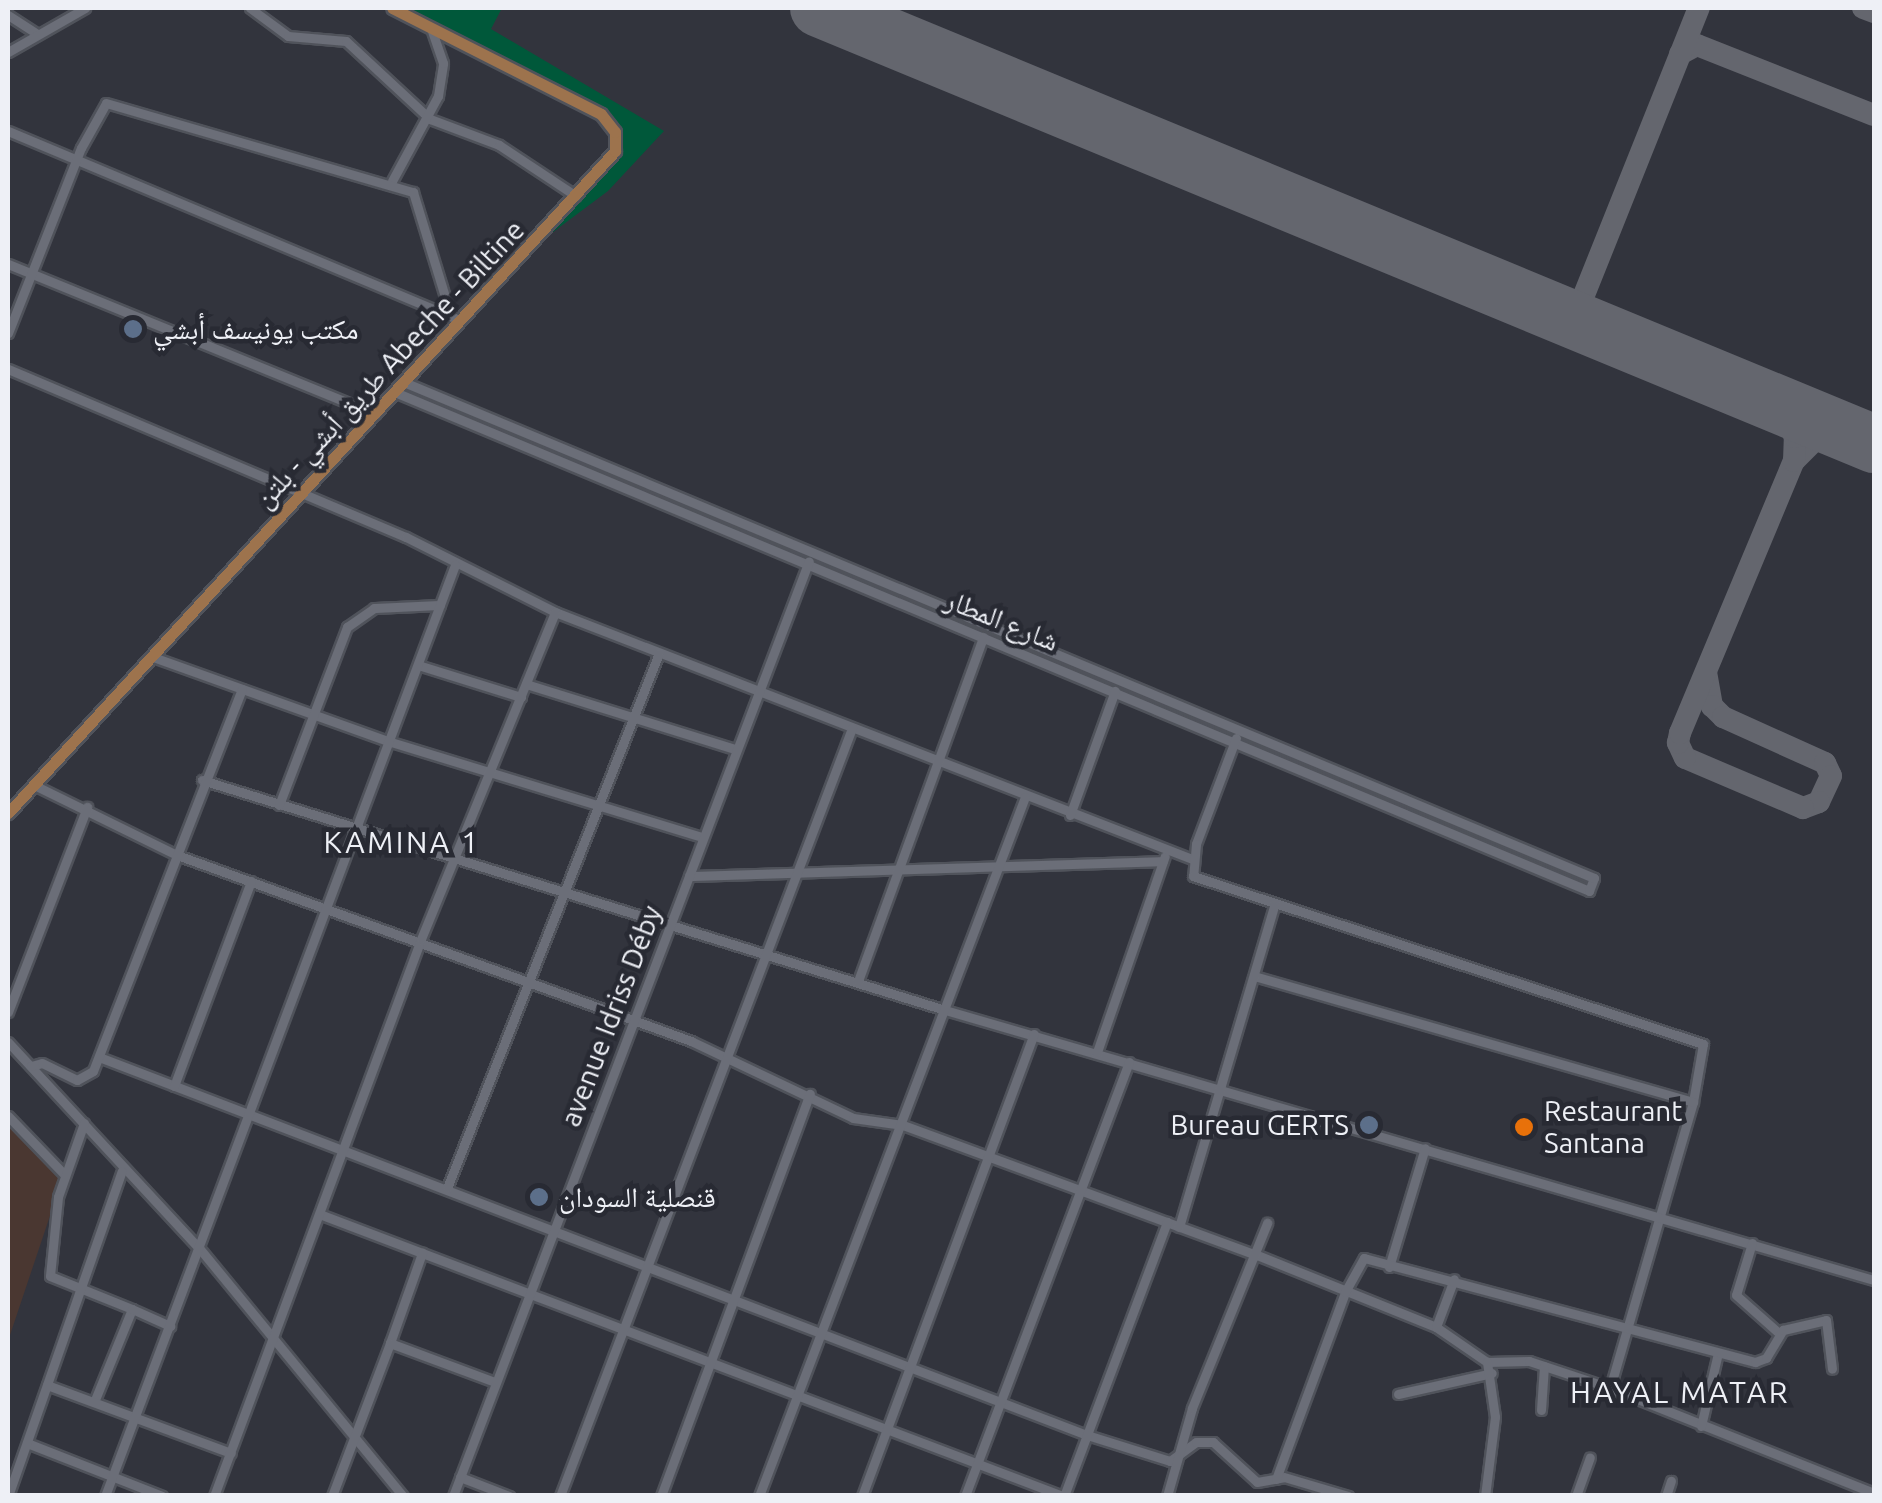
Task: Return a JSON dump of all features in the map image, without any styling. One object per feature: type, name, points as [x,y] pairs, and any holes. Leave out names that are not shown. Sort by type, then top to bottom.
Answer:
[{"type":"main road","name":"طريق أبشي - بلتن Abeche - Biltine","points":[[8,812],[402,388],[456,319],[578,198],[615,151],[610,122],[574,97],[392,8]]},
{"type":"street","points":[[8,52],[85,8]]},
{"type":"street","points":[[250,8],[288,36],[346,42],[430,119],[499,146],[578,198]]},
{"type":"street","points":[[8,14],[37,34]]},
{"type":"street","points":[[392,181],[430,119],[443,63],[430,26]]},
{"type":"street","points":[[8,333],[35,276],[75,163],[108,104],[392,181],[421,201],[456,319]]},
{"type":"street","points":[[8,131],[75,163],[456,319]]},
{"type":"street","points":[[8,264],[376,414]]},
{"type":"street","points":[[8,368],[304,494],[555,612],[937,764],[1192,858]]},
{"type":"street","name":"شارع المطار","points":[[402,388],[581,470],[722,523],[814,554],[1594,878],[1590,891],[806,564],[722,523],[586,459],[402,388]]},
{"type":"street","points":[[581,470],[586,459]]},
{"type":"street","name":"avenue Idriss Déby","points":[[453,1496],[756,692],[806,564],[814,554]]},
{"type":"street","points":[[105,1496],[354,829],[391,742],[454,565]]},
{"type":"street","points":[[279,806],[347,627],[357,616],[374,608],[440,606]]},
{"type":"street","points":[[214,1496],[322,1215],[421,940],[555,612]]},
{"type":"street","points":[[858,981],[984,637]]},
{"type":"street","points":[[448,1188],[659,653]]},
{"type":"street","points":[[153,657],[391,742],[702,836]]},
{"type":"street","points":[[418,665],[521,697]]},
{"type":"street","points":[[526,684],[735,749]]},
{"type":"street","points":[[31,1066],[42,1062],[86,1079],[100,1057],[202,780],[242,689]]},
{"type":"street","points":[[1070,815],[1115,692]]},
{"type":"street","points":[[560,1496],[724,1054],[852,728]]},
{"type":"street","points":[[1240,729],[1192,858],[1191,871],[1201,881],[1698,1039],[1705,1057],[1610,1388]]},
{"type":"street","points":[[202,780],[945,1010],[1874,1280]]},
{"type":"street","points":[[34,785],[88,807],[177,855],[421,940],[724,1054],[859,1120],[903,1125],[1257,1255],[1436,1326],[1486,1362],[1492,1374],[1493,1448],[1486,1496]]},
{"type":"street","points":[[758,1496],[903,1125],[1025,797]]},
{"type":"street","points":[[8,1012],[88,807]]},
{"type":"street","points":[[1097,1052],[1168,849]]},
{"type":"street","points":[[689,876],[1163,861]]},
{"type":"street","points":[[174,1086],[251,880]]},
{"type":"street","points":[[1180,1227],[1274,906]]},
{"type":"street","points":[[1254,976],[1693,1102]]},
{"type":"street","points":[[862,1496],[1034,1034]]},
{"type":"street","points":[[8,1042],[84,1123],[122,1171],[200,1248],[403,1496]]},
{"type":"street","points":[[100,1057],[1002,1398],[1087,1435],[1177,1461]]},
{"type":"street","points":[[965,1496],[1130,1062]]},
{"type":"street","points":[[661,1496],[810,1094]]},
{"type":"street","points":[[8,1116],[64,1174]]},
{"type":"street","points":[[84,1123],[64,1174],[50,1276],[170,1326]]},
{"type":"street","points":[[1390,1267],[1425,1148]]},
{"type":"street","points":[[8,1496],[122,1171]]},
{"type":"street","points":[[322,1215],[1064,1496],[1167,1222]]},
{"type":"street","points":[[1167,1496],[1192,1408],[1257,1255],[1267,1222]]},
{"type":"street","points":[[1752,1243],[1736,1295],[1779,1333]]},
{"type":"street","points":[[332,1496],[422,1253]]},
{"type":"street","points":[[1276,1479],[1357,1262],[1454,1279],[1718,1357],[1762,1361],[1779,1333],[1813,1319],[1826,1320],[1832,1370]]},
{"type":"street","points":[[1436,1326],[1454,1279]]},
{"type":"street","points":[[94,1402],[132,1309]]},
{"type":"street","points":[[390,1343],[495,1382]]},
{"type":"street","points":[[1701,1426],[1718,1357]]},
{"type":"street","points":[[1486,1362],[1544,1366],[1610,1388],[1874,1493]]},
{"type":"street","points":[[1540,1410],[1544,1366]]},
{"type":"street","points":[[1398,1394],[1492,1374]]},
{"type":"street","points":[[47,1386],[231,1453]]},
{"type":"street","points":[[26,1442],[162,1496]]},
{"type":"street","points":[[1177,1461],[1196,1442],[1212,1442],[1257,1482],[1276,1479],[1348,1496]]},
{"type":"street","points":[[1576,1496],[1590,1457]]},
{"type":"street","points":[[460,1477],[509,1496]]},
{"type":"street","points":[[1666,1496],[1671,1482]]},
{"type":"shaded area","points":[[8,1124],[62,1180],[8,1341]]},
{"type":"green space","points":[[403,8],[502,8],[491,29],[664,131],[608,191],[501,271],[610,154],[616,137],[597,112]]},
{"type":"taxiway","points":[[1574,320],[1699,8]]},
{"type":"taxiway","points":[[1863,8],[1874,12]]},
{"type":"taxiway","points":[[1680,54],[1697,45],[1874,115]]},
{"type":"taxiway","points":[[1706,672],[1712,706],[1723,717],[1825,763],[1831,776],[1819,802],[1803,808],[1685,758],[1678,743],[1680,733],[1794,461],[1795,437],[1778,404]]},
{"type":"taxiway","points":[[1794,461],[1819,436],[1847,433]]},
{"type":"runway","points":[[819,8],[1874,444]]},
{"type":"place","name":"مكتب يونيسف أبشي","points":[[133,329]]},
{"type":"place","name":"Bureau GERTS","points":[[1369,1125]]},
{"type":"place","name":"Restaurant Santana","points":[[1524,1127]]},
{"type":"place","name":"قنصلية السودان","points":[[539,1197]]},
{"type":"district","name":"KAMINA 1","points":[[402,842]]},
{"type":"district","name":"HAYAL MATAR","points":[[1680,1392]]}]
